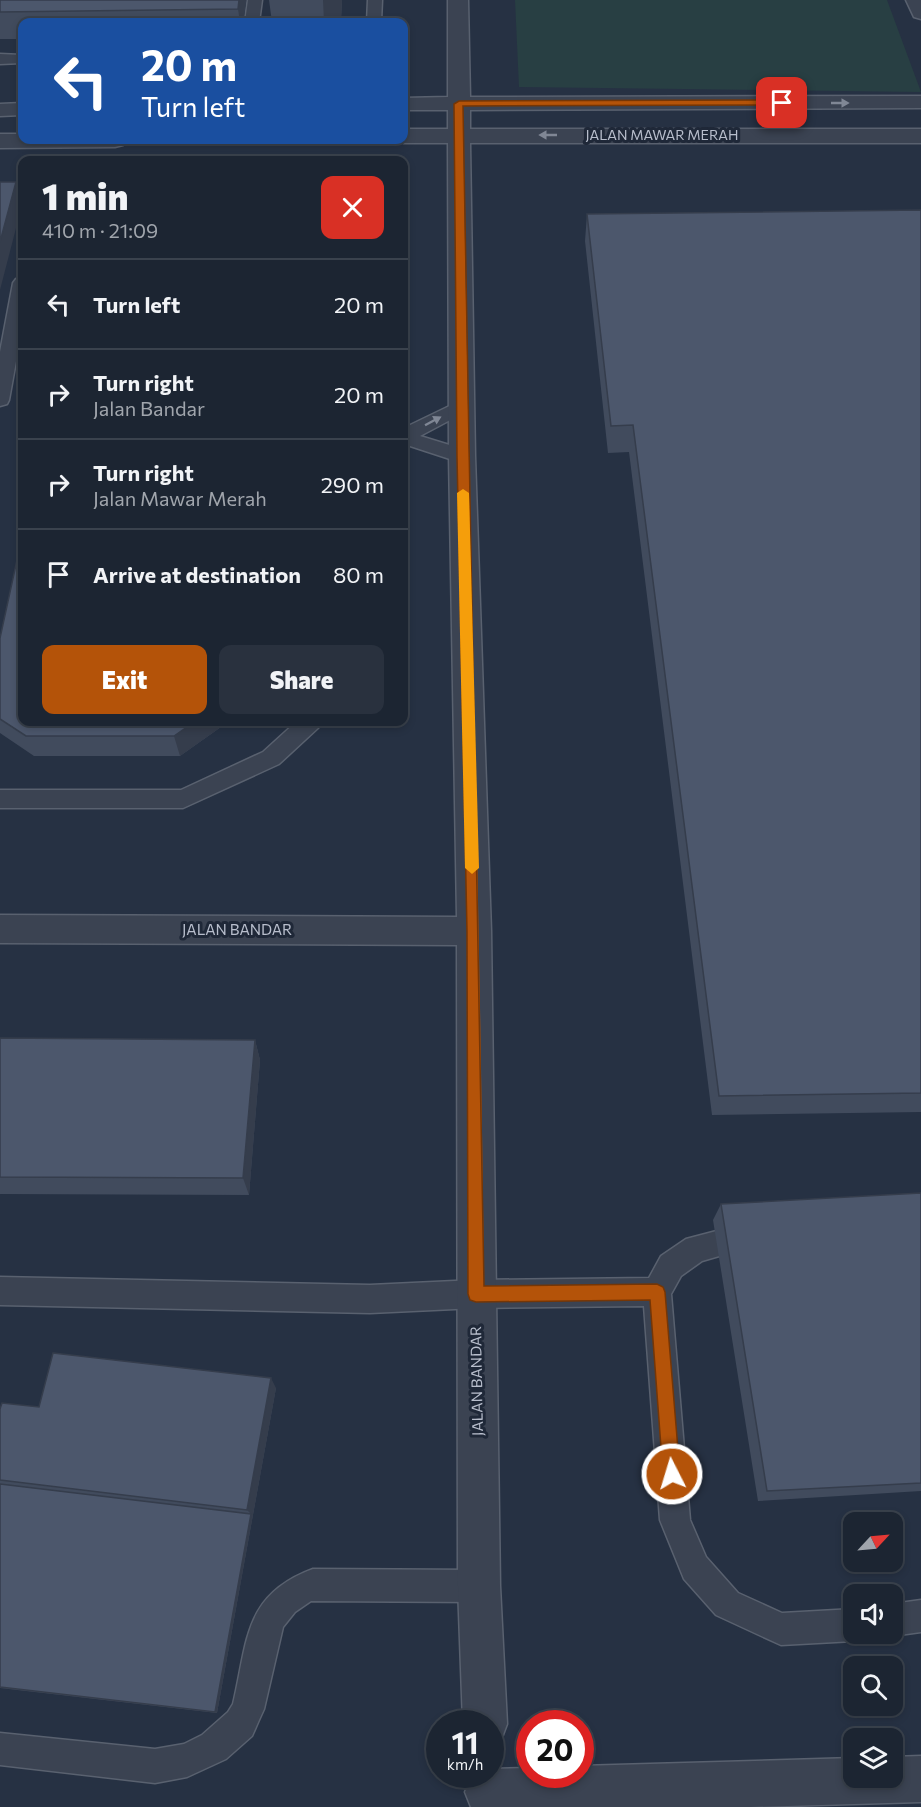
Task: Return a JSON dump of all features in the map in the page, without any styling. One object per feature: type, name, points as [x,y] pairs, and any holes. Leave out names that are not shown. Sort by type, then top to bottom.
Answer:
[{"type":"street","name":"JALAN BANDAR","points":[[458,0],[462,456],[474,931],[479,1586],[484,1710]]},
{"type":"street","points":[[915,0],[921,13]]},
{"type":"street","points":[[408,104],[921,102]]},
{"type":"street","points":[[0,110],[18,109]]},
{"type":"street","name":"JALAN MAWAR MERAH","points":[[408,136],[921,136]]},
{"type":"street","points":[[0,141],[18,141]]},
{"type":"street","name":"JALAN BANDAR","points":[[0,929],[474,931]]},
{"type":"street","points":[[488,1791],[921,1779]]},
{"type":"lane","points":[[253,18],[255,0]]},
{"type":"lane","points":[[374,18],[375,0]]},
{"type":"lane","points":[[0,59],[18,59]]},
{"type":"lane","points":[[0,191],[18,190]]},
{"type":"lane","points":[[0,400],[18,304]]},
{"type":"lane","points":[[408,435],[462,406]]},
{"type":"lane","points":[[408,438],[462,456]]},
{"type":"lane","points":[[0,799],[183,799],[271,758],[306,726]]},
{"type":"lane","points":[[768,1235],[745,1236],[696,1249],[671,1266],[657,1292],[675,1520],[695,1568],[727,1604],[781,1629],[843,1626]]},
{"type":"lane","points":[[0,1291],[370,1299],[476,1294],[657,1292]]},
{"type":"lane","points":[[0,1749],[155,1766],[187,1760],[214,1747],[240,1724],[248,1709],[269,1619],[284,1601],[302,1589],[313,1585],[479,1586]]},
{"type":"lane","points":[[903,1618],[921,1616]]},
{"type":"green space","points":[[515,0],[887,0],[921,92],[519,87]]},
{"type":"building","points":[[0,0],[239,0],[238,9],[0,12]]},
{"type":"building","points":[[0,182],[16,182],[0,242]]},
{"type":"building","points":[[921,210],[921,1093],[719,1096],[633,425],[611,426],[587,214]]},
{"type":"building","points":[[18,555],[18,726],[188,726],[174,736],[26,736],[0,719],[0,638]]},
{"type":"building","points":[[0,1038],[255,1040],[243,1178],[0,1177]]},
{"type":"building","points":[[921,1193],[921,1483],[767,1491],[721,1204]]},
{"type":"building","points":[[53,1353],[271,1378],[247,1510],[0,1480],[0,1409],[2,1403],[39,1407]]},
{"type":"building","points":[[0,1484],[251,1514],[215,1712],[0,1687]]},
{"type":"slow traffic","points":[[463,493],[472,868]]},
{"type":"route","points":[[672,1474],[657,1292],[476,1294],[474,931],[462,456],[459,104],[782,103]]}]
